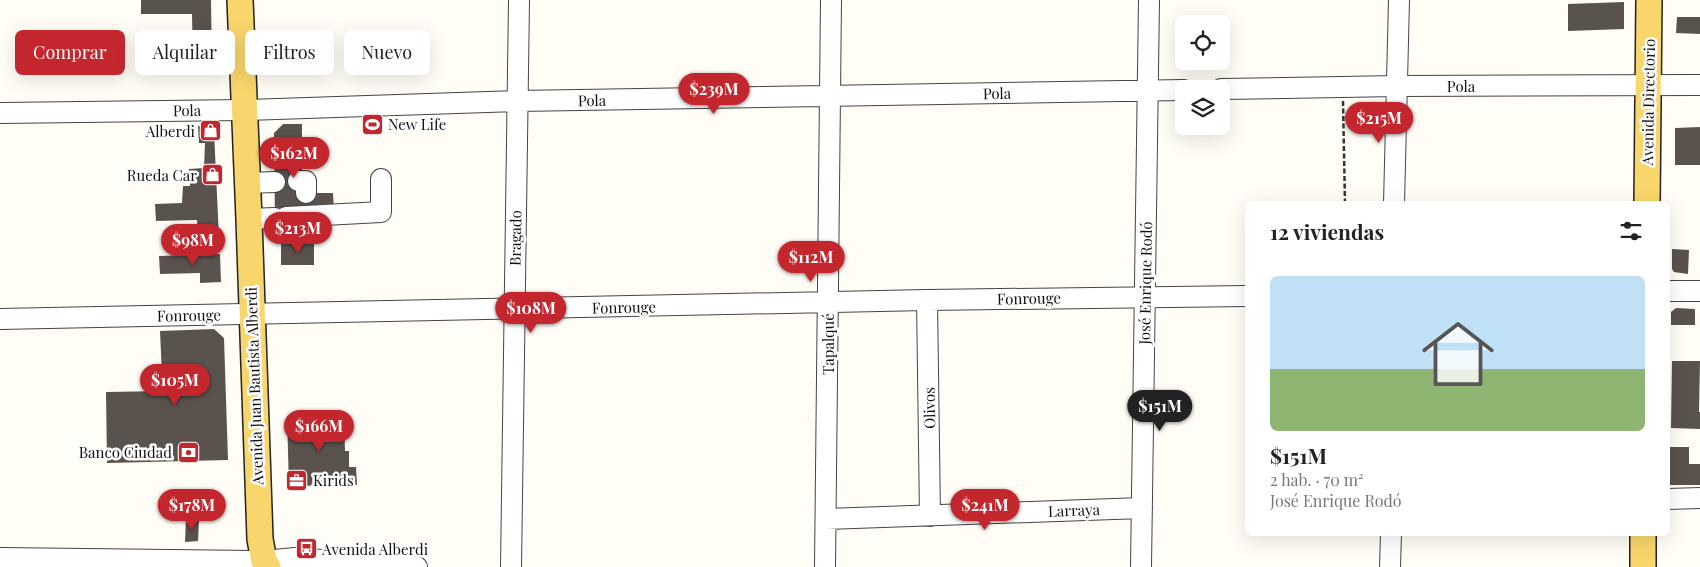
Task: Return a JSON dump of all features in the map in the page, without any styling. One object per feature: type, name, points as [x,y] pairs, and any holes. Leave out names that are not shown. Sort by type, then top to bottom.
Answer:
[{"type":"main road","name":"Avenida Juan Bautista Alberdi","points":[[240,0],[260,539],[264,565]]},
{"type":"main road","name":"Avenida Directorio","points":[[1647,201],[1649,0]]},
{"type":"main road","points":[[1643,536],[1643,567]]},
{"type":"street","name":"Bragado","points":[[511,567],[518,0]]},
{"type":"street","name":"Tapalqué","points":[[825,567],[831,0]]},
{"type":"street","name":"José Enrique Rodó","points":[[1142,567],[1148,0]]},
{"type":"street","points":[[1394,201],[1399,0]]},
{"type":"street","name":"Pola","points":[[1230,89],[1700,85]]},
{"type":"street","name":"Pola","points":[[0,113],[243,110],[516,101],[1175,90]]},
{"type":"street","points":[[249,219],[281,217],[304,200],[381,212],[381,179]]},
{"type":"street","points":[[247,183],[275,182]]},
{"type":"street","points":[[1670,291],[1700,291]]},
{"type":"street","name":"Fonrouge","points":[[0,319],[927,300],[1245,296]]},
{"type":"street","name":"Olivos","points":[[927,300],[930,516]]},
{"type":"street","points":[[1670,499],[1700,498]]},
{"type":"street","name":"Larraya","points":[[826,519],[1142,508]]},
{"type":"street","points":[[1390,567],[1391,536]]},
{"type":"street","points":[[0,558],[264,565],[295,558],[417,567]]},
{"type":"path","points":[[1343,87],[1345,201]]},
{"type":"building","points":[[141,0],[211,0],[211,30],[192,30],[192,14],[141,14]]},
{"type":"building","points":[[1624,2],[1624,29],[1568,31],[1568,4]]},
{"type":"building","points":[[1677,17],[1700,17],[1700,34],[1676,33]]},
{"type":"building","points":[[283,124],[302,124],[302,172],[298,193],[333,193],[334,210],[275,223],[274,133]]},
{"type":"building","points":[[198,126],[209,126],[214,131],[219,238],[198,238],[197,220],[156,221],[155,204],[182,203],[183,186],[190,186],[189,169],[204,168],[205,143],[199,143]]},
{"type":"building","points":[[1700,127],[1700,165],[1675,165],[1675,128]]},
{"type":"building","points":[[281,243],[314,243],[314,265],[281,265]]},
{"type":"building","points":[[1672,249],[1689,250],[1688,274],[1674,272],[1672,269]]},
{"type":"building","points":[[220,254],[221,282],[200,283],[200,273],[160,274],[159,256]]},
{"type":"building","points":[[1676,308],[1695,309],[1695,325],[1671,325],[1671,312]]},
{"type":"building","points":[[214,329],[224,338],[228,460],[107,463],[106,392],[166,391],[166,376],[162,376],[160,331]]},
{"type":"building","points":[[1672,361],[1700,361],[1700,429],[1671,428]]},
{"type":"building","points":[[344,415],[345,451],[349,451],[349,467],[356,467],[357,485],[289,486],[287,416]]},
{"type":"building","points":[[1670,447],[1689,447],[1689,464],[1700,464],[1700,485],[1670,485]]},
{"type":"building","points":[[186,520],[199,520],[198,541],[185,542]]},
{"type":"place","name":"New Life","points":[[372,124]]},
{"type":"place","name":"Alberdi","points":[[211,131]]},
{"type":"place","name":"Rueda Car","points":[[213,175]]},
{"type":"place","name":"Banco Ciudad","points":[[188,452]]},
{"type":"place","name":"Kirids","points":[[297,480]]},
{"type":"place","name":"Avenida Alberdi","points":[[306,549]]}]
